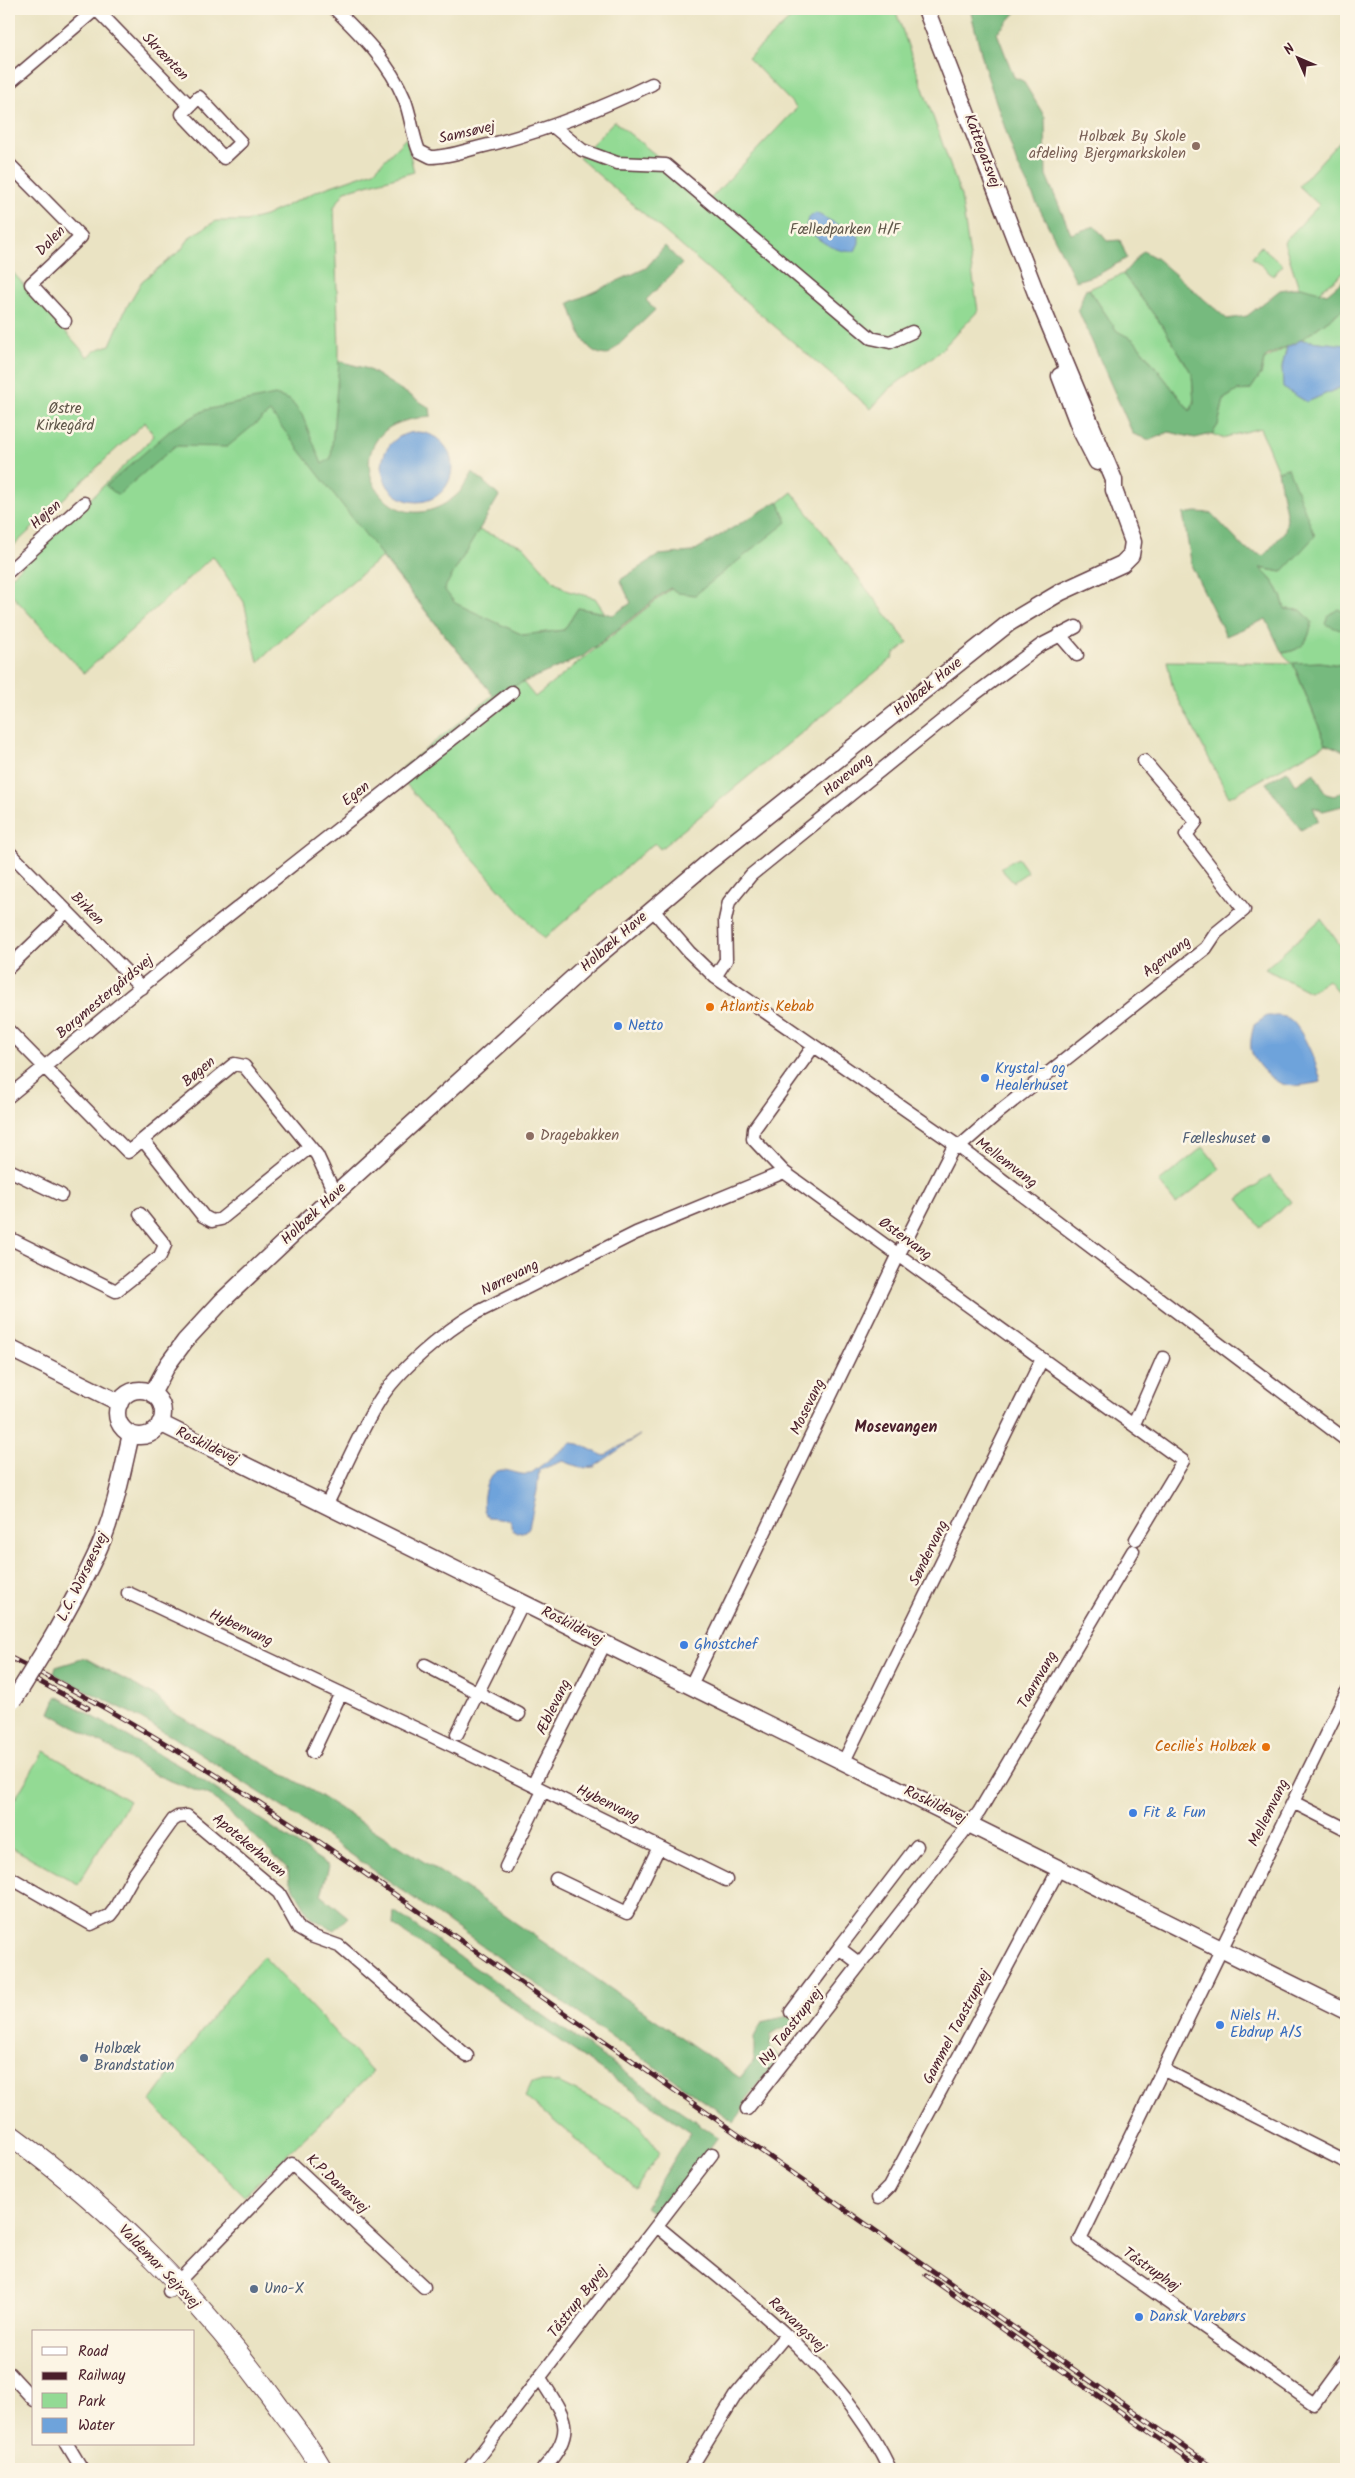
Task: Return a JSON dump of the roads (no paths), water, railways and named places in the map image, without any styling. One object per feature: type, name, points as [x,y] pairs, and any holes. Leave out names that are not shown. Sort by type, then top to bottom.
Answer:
[{"type":"main road","name":"Valdemar Sejrsvej","points":[[9,2134],[42,2158],[108,2215],[173,2287],[250,2366],[322,2469]]},
{"type":"main road","name":"Valdemar Sejrsvej","points":[[9,2144],[36,2165],[173,2287],[242,2372],[308,2469]]},
{"type":"street","name":"Skrænten","points":[[9,83],[96,9],[190,106]]},
{"type":"street","name":"Samsøvej","points":[[335,9],[376,51],[392,73],[406,103],[416,142],[423,154],[438,157],[554,127],[605,107],[652,84]]},
{"type":"street","name":"Kattegatsvej","points":[[926,9],[1036,293],[1111,471],[1114,490],[1133,542],[1131,555]]},
{"type":"street","points":[[199,98],[241,142],[224,158],[182,114],[190,106],[199,98]]},
{"type":"street","points":[[554,127],[582,150],[617,164],[666,165],[868,336],[880,342],[890,342],[912,332]]},
{"type":"street","name":"Dalen","points":[[9,164],[81,237],[31,284],[65,322]]},
{"type":"street","name":"Kattegatsvej","points":[[1036,293],[1053,357],[1081,431],[1108,483],[1114,490]]},
{"type":"street","name":"Højen","points":[[9,571],[84,503]]},
{"type":"street","name":"Holbæk Have","points":[[152,1394],[168,1364],[204,1318],[335,1194],[572,978],[652,909],[1001,629],[1052,597],[1117,567],[1131,555]]},
{"type":"street","name":"Havevang","points":[[716,977],[726,960],[725,920],[729,902],[751,875],[975,694],[1041,645],[1059,634],[1076,627]]},
{"type":"street","points":[[1059,634],[1077,655]]},
{"type":"street","name":"Egen","points":[[220,922],[512,692]]},
{"type":"street","name":"Agervang","points":[[957,1146],[1206,948],[1216,932],[1244,910],[1186,835],[1196,822],[1144,761]]},
{"type":"street","name":"Birken","points":[[9,852],[142,988]]},
{"type":"street","name":"Mellemvang","points":[[652,909],[688,952],[716,977],[813,1047],[957,1146],[1346,1440]]},
{"type":"street","points":[[9,967],[67,911]]},
{"type":"street","name":"Borgmestergårdsvej","points":[[9,1096],[220,922]]},
{"type":"street","points":[[9,1031],[45,1068]]},
{"type":"street","name":"Østervang","points":[[813,1047],[752,1135],[753,1139],[784,1172],[1183,1461],[1135,1545]]},
{"type":"street","name":"Bøgen","points":[[45,1068],[128,1152],[237,1064],[247,1068],[322,1164],[335,1194]]},
{"type":"street","points":[[143,1140],[203,1216],[212,1221],[221,1219],[310,1147]]},
{"type":"street","name":"Mosevang","points":[[691,1685],[899,1254],[957,1146]]},
{"type":"street","points":[[9,1170],[61,1195]]},
{"type":"street","name":"Nørrevang","points":[[326,1504],[379,1401],[417,1359],[460,1324],[476,1313],[636,1233],[784,1172]]},
{"type":"street","points":[[9,1238],[116,1291],[160,1256],[165,1245],[140,1214]]},
{"type":"street","points":[[9,1348],[120,1403]]},
{"type":"street","points":[[1134,1424],[1163,1358]]},
{"type":"street","name":"Søndervang","points":[[844,1761],[1042,1359]]},
{"type":"street","points":[[143,1391],[152,1394],[162,1407],[160,1423],[156,1429],[145,1436],[125,1431],[117,1418],[120,1403],[125,1396],[143,1391]]},
{"type":"street","name":"Roskildevej","points":[[160,1423],[1346,2011]]},
{"type":"street","name":"L.C. Worsøesvej","points":[[11,1704],[73,1602],[100,1547],[115,1502],[131,1434]]},
{"type":"street","name":"Taarnvang","points":[[970,1823],[979,1812],[1135,1545]]},
{"type":"street","name":"Hybenvang","points":[[128,1593],[341,1693],[454,1740],[538,1788],[726,1880]]},
{"type":"street","name":"Roskildevej","points":[[454,1740],[522,1602]]},
{"type":"street","name":"Æblevang","points":[[538,1788],[605,1643]]},
{"type":"street","points":[[425,1665],[519,1714]]},
{"type":"street","points":[[313,1752],[341,1693]]},
{"type":"street","name":"Mellemvang","points":[[1223,1949],[1346,1693]]},
{"type":"street","points":[[506,1866],[538,1788]]},
{"type":"street","points":[[1293,1802],[1346,1829]]},
{"type":"street","name":"Apotekerhaven","points":[[9,1878],[91,1924],[110,1915],[114,1910],[133,1876],[173,1820],[178,1817],[188,1816],[279,1893],[294,1924],[302,1931],[339,1946],[467,2056]]},
{"type":"street","name":"Ny Taastrupvej","points":[[748,2109],[970,1823]]},
{"type":"street","name":"Ny Taastrupvej","points":[[791,2012],[917,1846]]},
{"type":"street","points":[[556,1879],[627,1913],[659,1847]]},
{"type":"street","name":"Gammel Taastrupvej","points":[[878,2198],[893,2180],[1059,1869]]},
{"type":"street","points":[[839,1948],[860,1964]]},
{"type":"street","name":"Tåstruphøj","points":[[1223,1949],[1080,2240],[1314,2404],[1346,2360]]},
{"type":"street","points":[[1164,2070],[1346,2162]]},
{"type":"street","name":"Tåstrup Byvej","points":[[468,2469],[712,2154]]},
{"type":"street","name":"K.P.Danøsvej","points":[[173,2287],[292,2164],[424,2287]]},
{"type":"street","name":"Rørvangsvej","points":[[657,2226],[786,2334],[840,2390],[860,2417],[890,2469]]},
{"type":"street","points":[[690,2469],[735,2396],[786,2334]]},
{"type":"street","points":[[9,2373],[32,2398]]},
{"type":"street","points":[[540,2378],[562,2416],[565,2432],[558,2453],[544,2469]]},
{"type":"street","points":[[68,2446],[82,2469]]},
{"type":"water","points":[[816,213],[859,236],[859,243],[855,251],[834,248],[815,236],[806,226],[808,218]]},
{"type":"water","points":[[1301,340],[1346,345],[1346,385],[1307,402],[1283,388],[1282,367],[1287,347]]},
{"type":"water","points":[[424,432],[437,438],[446,447],[450,453],[452,467],[450,481],[442,492],[431,500],[410,502],[403,500],[392,492],[384,481],[382,460],[384,453],[392,442],[403,434]]},
{"type":"water","points":[[1267,1016],[1285,1017],[1296,1025],[1317,1067],[1321,1082],[1286,1085],[1269,1076],[1259,1066],[1251,1049],[1251,1037],[1254,1025]]},
{"type":"water","points":[[640,1435],[594,1467],[582,1468],[563,1461],[539,1470],[537,1491],[529,1527],[526,1531],[517,1533],[513,1531],[510,1520],[488,1518],[485,1513],[485,1490],[491,1476],[496,1472],[502,1470],[530,1474],[571,1443],[579,1444],[604,1456]]},
{"type":"railway","points":[[9,1657],[90,1700],[209,1770],[324,1845],[1216,2469]]},
{"type":"railway","points":[[33,1678],[88,1708]]},
{"type":"railway","points":[[926,2275],[1202,2469]]},
{"type":"place","name":"Holbæk By Skole afdeling Bjergmarkskolen","points":[[1196,146]]},
{"type":"place","name":"Atlantis Kebab","points":[[710,1007]]},
{"type":"place","name":"Netto","points":[[618,1026]]},
{"type":"place","name":"Krystal- og Healerhuset","points":[[985,1078]]},
{"type":"place","name":"Dragebakken","points":[[530,1136]]},
{"type":"place","name":"Fælleshuset","points":[[1266,1139]]},
{"type":"place","name":"Ghostchef","points":[[684,1645]]},
{"type":"place","name":"Cecilie's Holbæk","points":[[1266,1747]]},
{"type":"place","name":"Fit & Fun","points":[[1133,1813]]},
{"type":"place","name":"Niels H. Ebdrup A/S","points":[[1220,2025]]},
{"type":"place","name":"Holbæk Brandstation","points":[[84,2058]]},
{"type":"place","name":"Uno-X","points":[[254,2289]]},
{"type":"place","name":"Dansk Varebørs","points":[[1139,2317]]},
{"type":"district","name":"Mosevangen","points":[[896,1427]]},
{"type":"park label","name":"Fælledparken H/F","points":[[845,230]]},
{"type":"park label","name":"Østre Kirkegård","points":[[65,418]]}]
